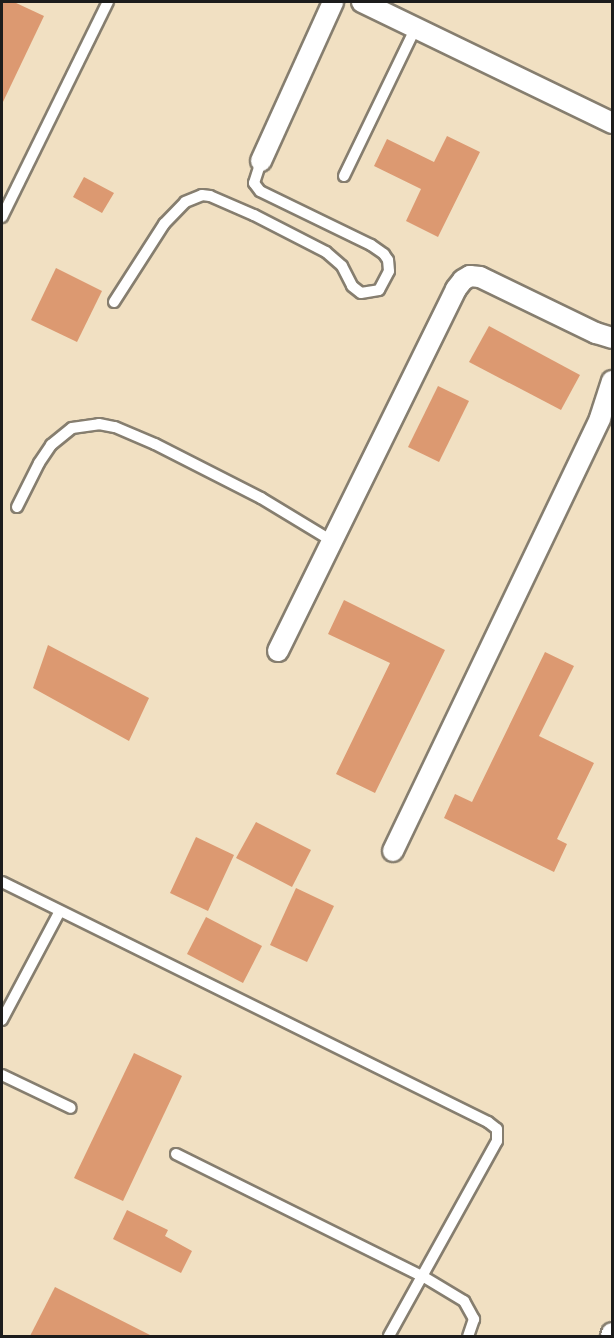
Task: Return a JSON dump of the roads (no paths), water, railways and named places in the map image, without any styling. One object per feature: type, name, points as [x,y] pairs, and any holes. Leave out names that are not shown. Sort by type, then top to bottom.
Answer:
[{"type":"street","points":[[261,161],[333,2]]},
{"type":"street","points":[[362,2],[612,123]]},
{"type":"street","points":[[278,651],[456,289],[463,280],[470,276],[480,277],[596,333],[612,338]]},
{"type":"street","points":[[393,851],[595,428],[612,381]]},
{"type":"lane","points":[[2,217],[108,2]]},
{"type":"lane","points":[[344,176],[416,27]]},
{"type":"lane","points":[[114,302],[164,224],[185,202],[202,195],[210,196],[254,215],[326,252],[342,266],[352,286],[361,293],[379,290],[389,271],[388,260],[384,254],[371,245],[260,191],[254,183],[261,161]]},
{"type":"lane","points":[[17,507],[39,463],[51,445],[72,428],[99,424],[115,427],[155,444],[261,498],[332,541]]},
{"type":"lane","points":[[2,882],[488,1122],[497,1129],[497,1141],[390,1336]]},
{"type":"lane","points":[[2,1020],[60,911]]},
{"type":"lane","points":[[2,1075],[71,1108]]},
{"type":"lane","points":[[176,1155],[424,1277],[469,1307],[474,1319],[468,1336]]}]
